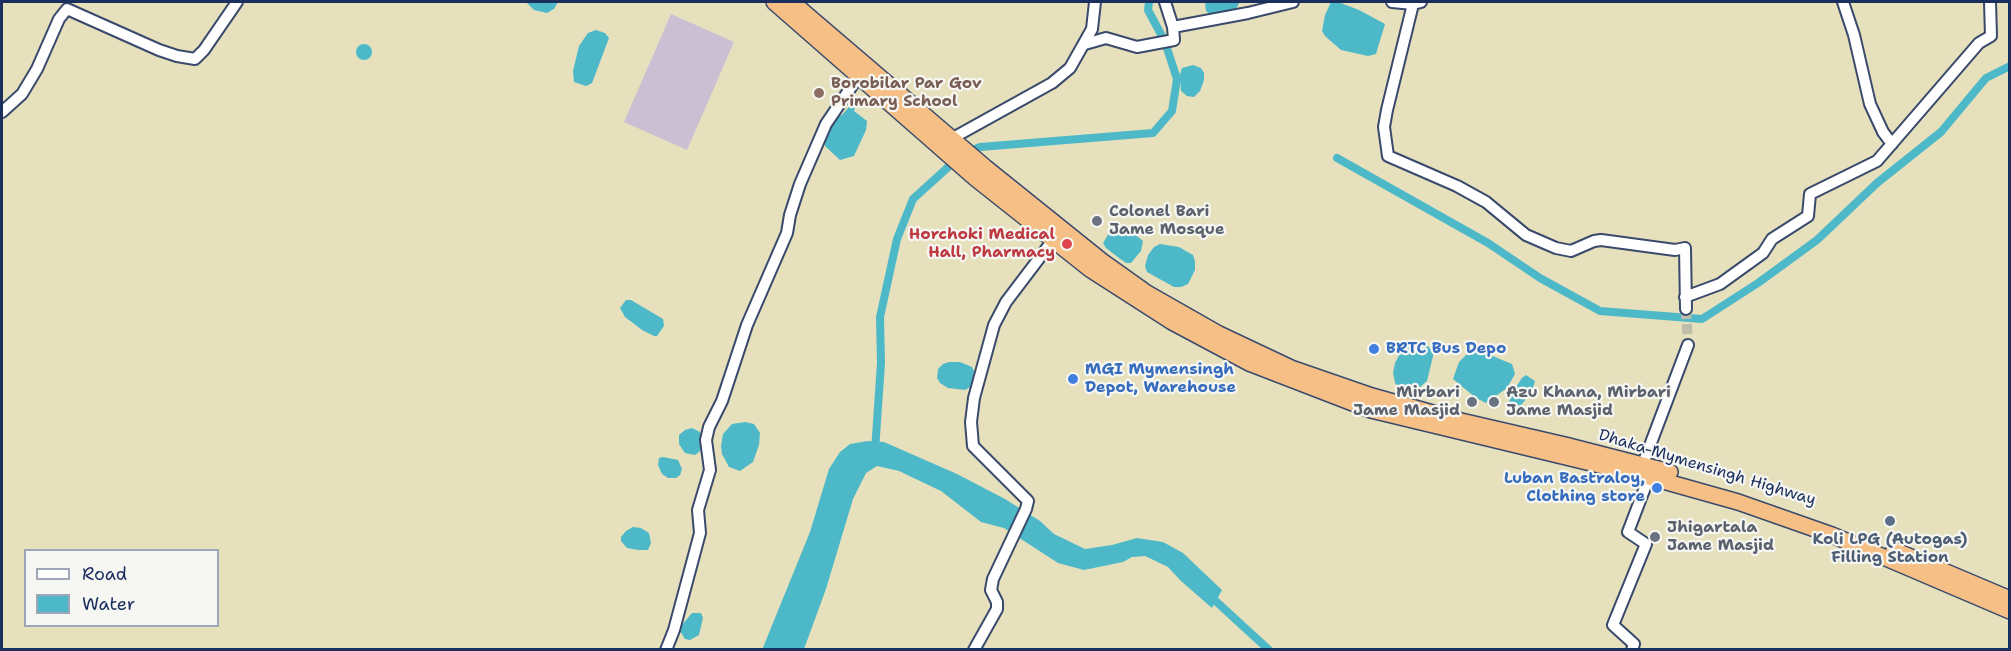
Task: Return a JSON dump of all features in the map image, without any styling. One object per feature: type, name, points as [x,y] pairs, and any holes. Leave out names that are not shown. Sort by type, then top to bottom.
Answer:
[{"type":"highway","points":[[774,2],[858,77],[944,143]]},
{"type":"highway","name":"Dhaka-Mymensingh Highway","points":[[792,2],[1053,240],[1091,270],[1172,322],[1249,363],[1371,410],[1646,470],[1832,534],[2010,611]]},
{"type":"highway","name":"Dhaka-Mymensingh Highway","points":[[980,173],[1147,293],[1219,334],[1292,368],[1372,396],[1780,506],[1923,561],[2010,599]]},
{"type":"street","points":[[2,112],[22,94],[37,69],[59,19],[67,9],[159,50],[177,57],[195,59],[204,50],[237,2]]},
{"type":"street","points":[[944,143],[1052,83],[1070,68],[1092,29],[1095,2]]},
{"type":"street","points":[[1085,44],[1106,38],[1137,47],[1174,40],[1173,27],[1165,2]]},
{"type":"street","points":[[1173,27],[1293,2]]},
{"type":"street","points":[[1392,2],[1416,2],[1384,127],[1388,156],[1467,191],[1486,202],[1526,235],[1556,248],[1571,251],[1601,240],[1675,250],[1685,248],[1686,309]]},
{"type":"street","points":[[1843,2],[1854,35],[1870,104],[1883,132],[1892,144]]},
{"type":"street","points":[[1685,297],[1720,284],[1764,253],[1772,239],[1808,216],[1810,194],[1877,161],[1979,43],[1991,36],[1990,2]]},
{"type":"street","points":[[666,650],[674,630],[700,533],[699,510],[710,470],[706,440],[709,427],[722,400],[747,325],[787,233],[800,184],[826,124],[858,77]]},
{"type":"street","points":[[974,650],[998,609],[991,590],[993,579],[1028,501],[973,446],[971,422],[979,373],[994,325],[1006,302],[1053,240]]},
{"type":"street","points":[[1632,650],[1634,644],[1613,625],[1646,544],[1628,532],[1646,470],[1688,345]]},
{"type":"shaded area","points":[[671,14],[734,42],[687,150],[624,122]]},
{"type":"water","points":[[526,2],[558,2],[554,9],[547,13],[534,10]]},
{"type":"water","points":[[1205,2],[1239,3],[1235,12],[1211,15],[1206,11]]},
{"type":"water","points":[[1331,2],[1338,2],[1359,10],[1385,24],[1376,54],[1368,56],[1341,50],[1325,36],[1322,31],[1325,15]]},
{"type":"water","points":[[596,30],[605,33],[609,38],[592,83],[586,86],[574,82],[573,71],[579,46],[588,33]]},
{"type":"water","points":[[361,44],[367,44],[372,52],[370,58],[361,60],[356,55],[356,49]]},
{"type":"water","points":[[1193,65],[1201,68],[1204,73],[1200,91],[1194,97],[1187,96],[1181,91],[1180,74],[1182,68]]},
{"type":"water","points":[[855,100],[857,102],[854,111],[867,121],[866,130],[854,156],[840,160],[825,146],[824,138],[834,118],[842,115]]},
{"type":"water","points":[[1119,227],[1132,232],[1143,241],[1141,251],[1131,263],[1126,263],[1106,248],[1103,243],[1111,230]]},
{"type":"water","points":[[1160,244],[1179,247],[1193,255],[1195,270],[1188,284],[1174,287],[1147,272],[1145,266],[1148,255],[1154,247]]},
{"type":"water","points":[[626,300],[631,300],[663,319],[664,326],[657,336],[642,330],[625,317],[620,308]]},
{"type":"water","points":[[1414,340],[1424,343],[1434,352],[1427,381],[1411,392],[1398,387],[1393,373],[1395,363],[1405,344]]},
{"type":"water","points":[[1473,348],[1512,364],[1515,374],[1507,388],[1486,403],[1476,398],[1453,379],[1459,362]]},
{"type":"water","points":[[949,362],[960,362],[972,367],[974,371],[972,386],[965,390],[948,388],[940,383],[937,378],[938,369]]},
{"type":"water","points":[[1526,375],[1535,381],[1532,391],[1516,412],[1512,411],[1509,402],[1512,393]]},
{"type":"water","points":[[745,422],[754,424],[760,433],[759,445],[753,462],[740,471],[729,467],[722,454],[721,446],[723,434],[732,424]]},
{"type":"water","points":[[692,428],[700,432],[702,440],[700,451],[695,455],[685,453],[679,444],[679,435]]},
{"type":"water","points":[[868,441],[884,442],[957,474],[1005,499],[1040,521],[1054,534],[1085,549],[1137,538],[1163,542],[1183,553],[1222,590],[1212,608],[1168,567],[1145,556],[1132,557],[1123,562],[1084,570],[1058,563],[1004,528],[981,522],[941,491],[899,471],[877,466],[866,473],[853,499],[826,589],[804,649],[762,650],[810,532],[829,469],[840,452],[850,444]]},
{"type":"water","points":[[659,458],[678,460],[682,469],[680,475],[676,478],[668,478],[662,474],[658,465]]},
{"type":"water","points":[[633,527],[641,528],[649,533],[651,543],[648,550],[627,548],[621,541],[626,531]]},
{"type":"water","points":[[692,613],[701,613],[703,618],[699,635],[690,640],[685,639],[680,631],[681,626]]},
{"type":"waterway","points":[[968,152],[980,147],[1153,133],[1172,111],[1177,79],[1165,42],[1148,10],[1149,2]]},
{"type":"waterway","points":[[1337,158],[1488,243],[1540,278],[1600,311],[1702,319],[1758,283],[1817,240],[1877,183],[1941,132],[1986,78],[2010,66]]},
{"type":"waterway","points":[[875,451],[881,363],[880,317],[897,239],[913,199],[956,160]]},
{"type":"waterway","points":[[1208,594],[1269,650]]},
{"type":"tunnel","points":[[1686,309],[1688,345]]},
{"type":"place","name":"Borobilar Par Gov Primary School","points":[[819,93]]},
{"type":"place","name":"Colonel Bari Jame Mosque","points":[[1097,221]]},
{"type":"place","name":"Horchoki Medical Hall, Pharmacy","points":[[1067,244]]},
{"type":"place","name":"BRTC Bus Depo","points":[[1374,349]]},
{"type":"place","name":"MGI Mymensingh Depot, Warehouse","points":[[1073,379]]},
{"type":"place","name":"Mirbari Jame Masjid","points":[[1472,402]]},
{"type":"place","name":"Azu Khana, Mirbari Jame Masjid","points":[[1494,402]]},
{"type":"place","name":"Luban Bastraloy, Clothing store","points":[[1657,488]]},
{"type":"place","name":"Koli LPG (Autogas) Filling Station","points":[[1890,521]]},
{"type":"place","name":"Jhigartala Jame Masjid","points":[[1655,537]]}]
